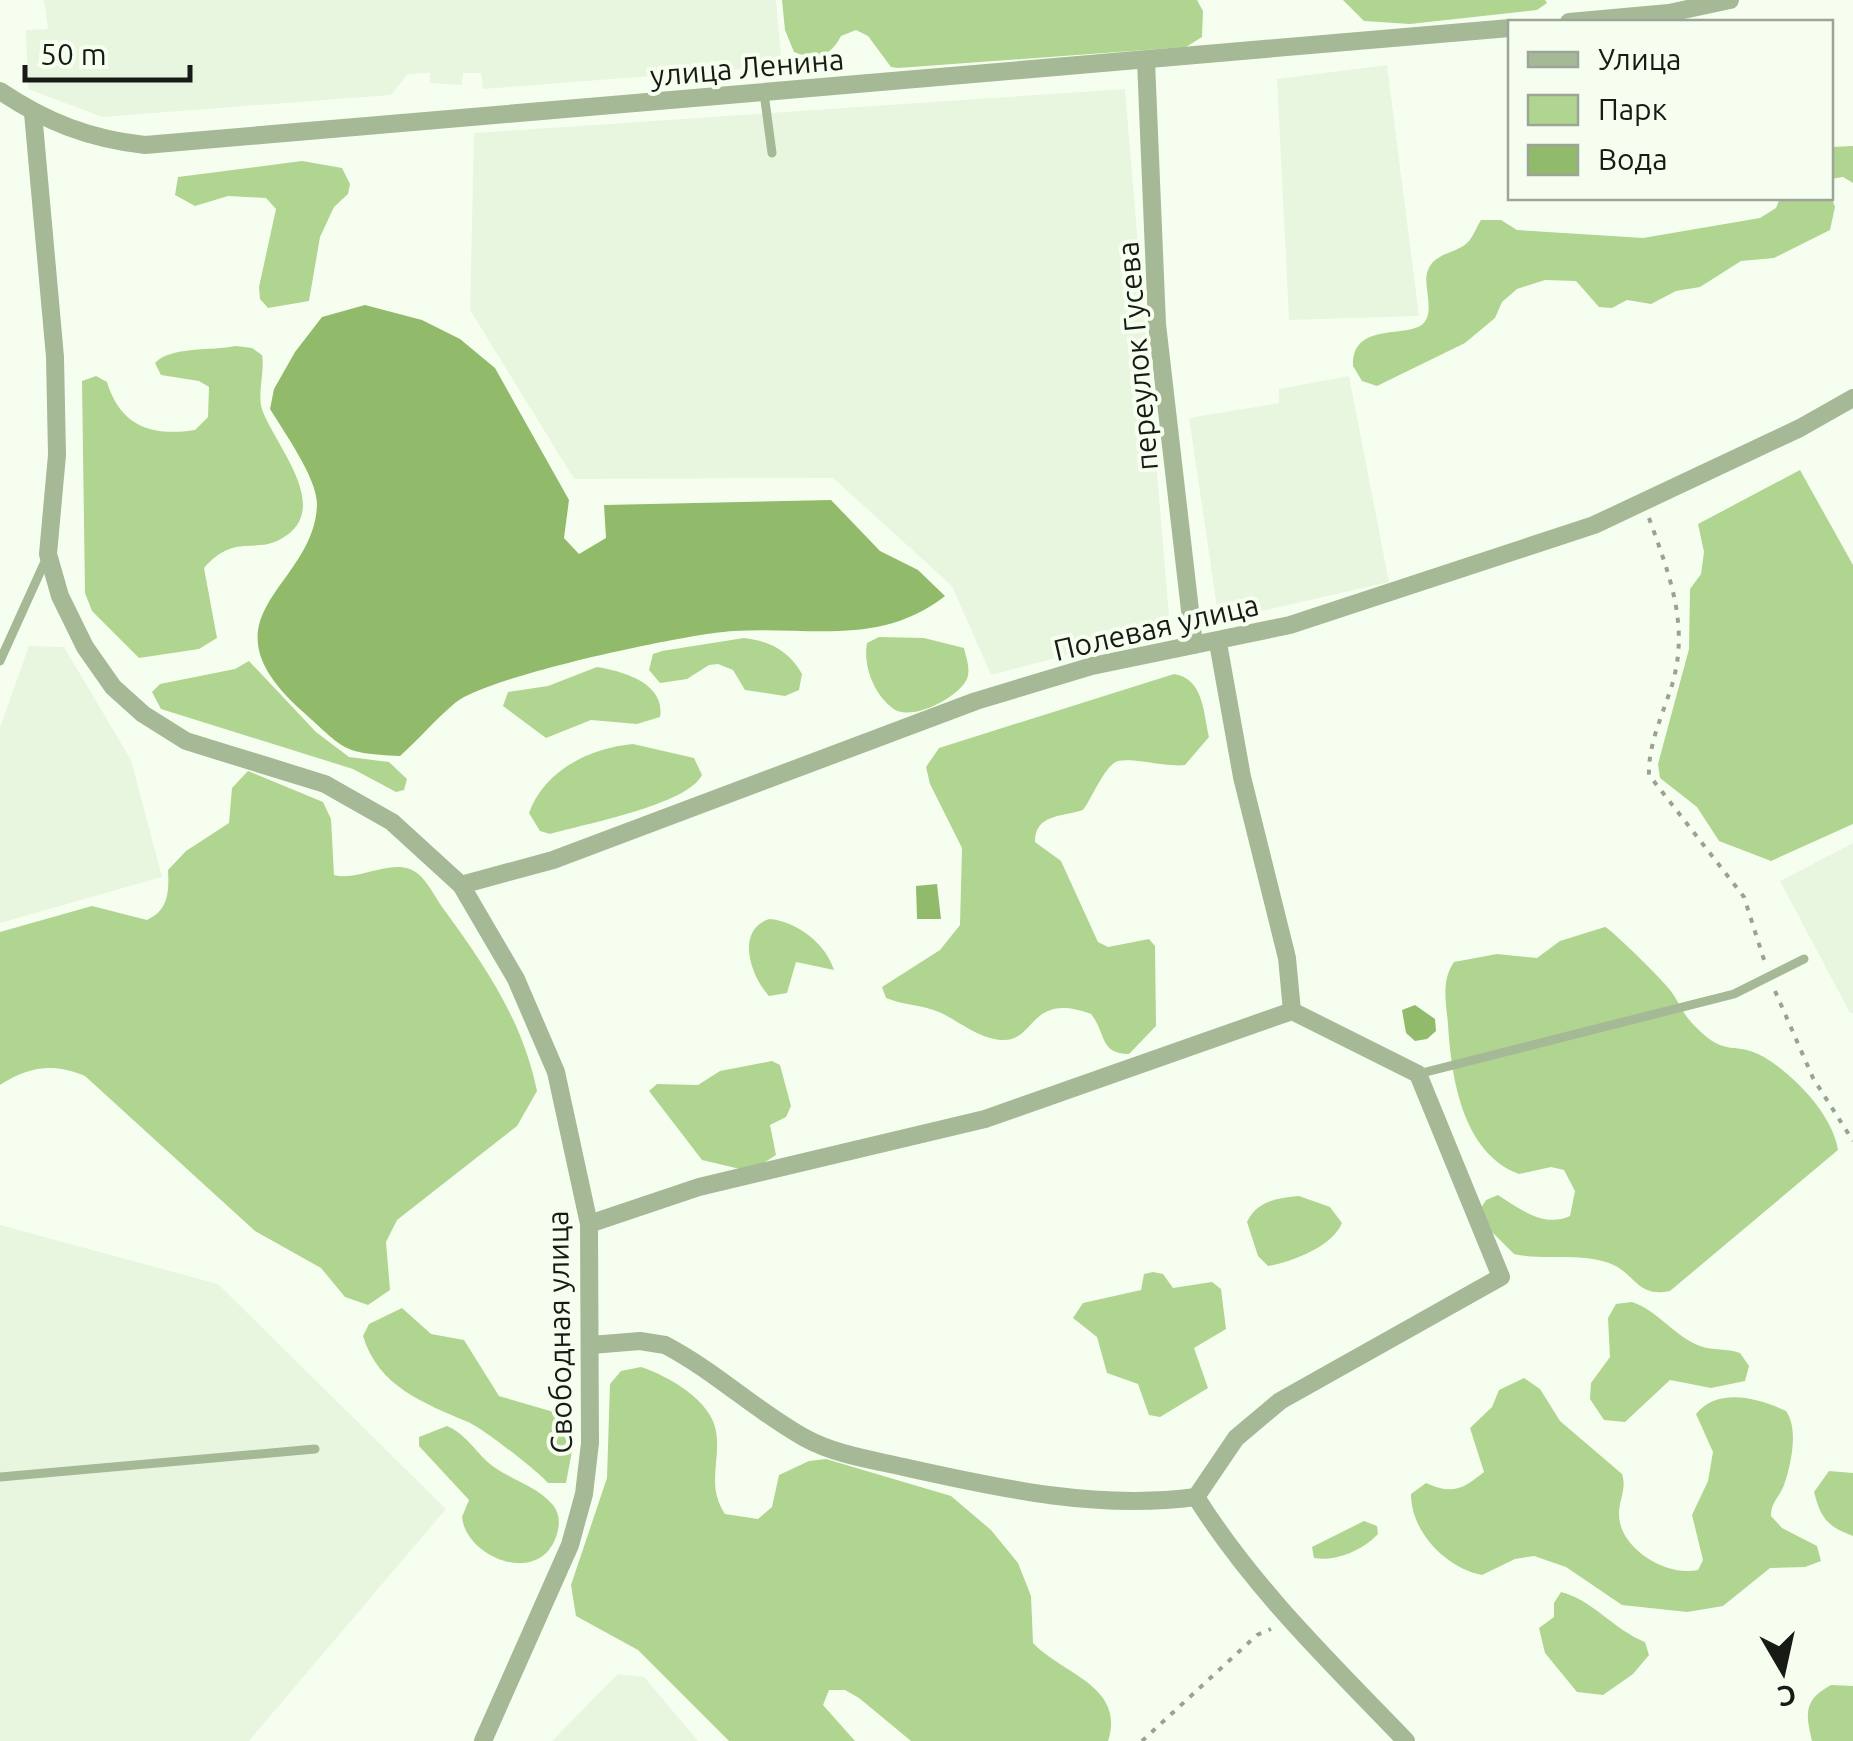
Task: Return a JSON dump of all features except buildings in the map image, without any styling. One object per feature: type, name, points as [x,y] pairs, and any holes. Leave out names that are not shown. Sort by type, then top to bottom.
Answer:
[{"type":"street","points":[[1590,20],[1669,13],[1730,0]]},
{"type":"street","name":"улица Ленина","points":[[0,91],[33,113],[96,139],[145,146],[1508,28]]},
{"type":"street","name":"переулок Гусева","points":[[1146,61],[1157,324],[1194,645]]},
{"type":"street","points":[[33,113],[55,358],[57,455],[48,554]]},
{"type":"street","name":"Полевая улица","points":[[460,885],[552,860],[976,700],[1092,666],[1218,642],[1384,598],[1643,504],[1853,398]]},
{"type":"street","name":"Свободная улица","points":[[48,554],[60,596],[85,648],[113,688],[143,714],[186,740],[356,798],[392,822],[460,885],[538,1024],[556,1072],[589,1224],[590,1443],[584,1494],[570,1546],[483,1741]]},
{"type":"street","points":[[1218,642],[1242,777],[1287,958],[1292,1012]]},
{"type":"street","points":[[589,1224],[699,1187],[985,1120],[1292,1012],[1418,1074],[1501,1277],[1280,1401],[1236,1438],[1196,1496],[1150,1503],[989,1486],[850,1455],[807,1439],[665,1345],[640,1341],[591,1345]]},
{"type":"street","points":[[1196,1496],[1222,1538],[1290,1621],[1406,1741]]},
{"type":"lane","points":[[764,94],[772,153]]},
{"type":"lane","points":[[0,661],[48,554]]},
{"type":"lane","points":[[1418,1074],[1734,994],[1804,959]]},
{"type":"lane","points":[[0,1476],[315,1449]]},
{"type":"path","points":[[1643,504],[1682,624],[1674,678],[1652,748],[1649,775],[1744,897],[1769,976],[1813,1078],[1853,1142]]},
{"type":"path","points":[[1142,1741],[1257,1634],[1290,1621]]},
{"type":"shaded area","points":[[44,0],[776,0],[782,66],[483,89],[481,73],[463,73],[462,85],[430,83],[430,73],[408,74],[391,95],[102,117],[28,89],[26,30],[48,29]]},
{"type":"shaded area","points":[[1387,65],[1419,316],[1289,320],[1277,79]]},
{"type":"shaded area","points":[[1125,89],[1170,628],[991,675],[952,586],[833,478],[574,479],[470,310],[474,133]]},
{"type":"shaded area","points":[[1349,376],[1389,582],[1219,621],[1189,418],[1279,403],[1279,389]]},
{"type":"shaded area","points":[[29,646],[64,647],[131,760],[162,877],[0,923],[0,727]]},
{"type":"shaded area","points":[[1853,843],[1853,1013],[1850,1013],[1780,881]]},
{"type":"shaded area","points":[[0,1225],[218,1284],[446,1509],[249,1741],[0,1741]]},
{"type":"shaded area","points":[[618,1674],[644,1677],[698,1741],[552,1741]]},
{"type":"green space","points":[[782,0],[1197,0],[1203,11],[1202,37],[1186,47],[898,68],[891,67],[868,36],[856,30],[841,36],[822,55],[794,52],[785,30]]},
{"type":"green space","points":[[1343,0],[1547,3],[1537,10],[1410,24],[1364,21]]},
{"type":"green space","points":[[1853,146],[1853,183],[1843,177],[1833,179],[1833,147]]},
{"type":"green space","points":[[302,161],[342,168],[350,184],[348,194],[334,207],[320,237],[309,301],[268,308],[260,299],[259,287],[276,209],[266,198],[228,196],[195,206],[175,195],[178,177]]},
{"type":"green space","points":[[1779,200],[1832,200],[1835,207],[1830,230],[1774,258],[1741,261],[1700,287],[1676,291],[1651,304],[1627,300],[1612,308],[1599,307],[1576,281],[1545,280],[1517,289],[1502,302],[1495,318],[1465,343],[1377,386],[1362,381],[1353,366],[1355,353],[1368,338],[1411,329],[1425,321],[1430,266],[1469,241],[1481,220],[1501,220],[1517,230],[1643,238],[1760,218],[1776,208]]},
{"type":"green space","points":[[252,348],[262,355],[262,409],[296,476],[302,511],[296,526],[281,539],[235,547],[204,568],[217,638],[199,649],[139,658],[92,611],[85,593],[82,381],[96,376],[107,382],[120,409],[139,425],[164,432],[195,430],[208,417],[209,387],[199,381],[161,375],[155,363],[181,351]]},
{"type":"green space","points":[[1800,470],[1853,565],[1853,824],[1771,861],[1719,841],[1697,807],[1660,778],[1658,764],[1689,649],[1690,589],[1701,574],[1704,552],[1698,524]]},
{"type":"green space","points":[[879,637],[924,638],[964,648],[967,679],[944,701],[921,711],[899,711],[879,694],[868,669],[867,643]]},
{"type":"green space","points":[[744,638],[785,653],[802,674],[799,690],[785,696],[745,690],[733,670],[718,664],[709,665],[687,679],[660,683],[649,670],[653,654]]},
{"type":"green space","points":[[249,661],[316,732],[349,757],[389,762],[407,779],[404,790],[396,792],[353,769],[161,709],[152,692],[160,684],[235,669]]},
{"type":"green space","points":[[597,667],[630,676],[649,687],[660,705],[660,717],[637,724],[591,720],[546,738],[503,706],[508,692],[548,686]]},
{"type":"green space","points":[[1174,674],[1184,677],[1197,690],[1209,737],[1185,765],[1127,760],[1114,763],[1083,810],[1044,821],[1035,842],[1061,861],[1098,942],[1108,947],[1149,939],[1155,946],[1156,1026],[1129,1054],[1119,1053],[1108,1046],[1091,1014],[1071,1009],[1045,1013],[1022,1034],[1002,1040],[977,1033],[939,1012],[886,998],[882,987],[940,950],[960,925],[962,848],[930,784],[926,767],[939,748]]},
{"type":"green space","points":[[633,744],[694,758],[702,775],[693,786],[656,804],[550,834],[540,831],[529,813],[545,785],[585,757]]},
{"type":"green space","points":[[248,771],[323,802],[331,819],[334,875],[398,867],[408,868],[421,877],[475,953],[513,1018],[537,1091],[517,1126],[397,1220],[386,1242],[390,1290],[368,1305],[345,1297],[321,1268],[255,1231],[85,1076],[42,1068],[0,1085],[0,932],[92,906],[147,920],[154,916],[166,899],[168,870],[186,851],[229,823],[232,788]]},
{"type":"green space","points":[[769,919],[790,924],[809,936],[824,951],[834,970],[796,962],[787,993],[769,996],[752,967],[749,944],[758,925]]},
{"type":"green space","points":[[1605,927],[1666,985],[1703,1034],[1721,1045],[1764,1057],[1788,1074],[1829,1123],[1838,1150],[1670,1291],[1650,1291],[1618,1267],[1597,1260],[1514,1254],[1476,1216],[1486,1200],[1498,1195],[1532,1215],[1560,1219],[1570,1216],[1575,1191],[1564,1170],[1551,1167],[1519,1174],[1500,1164],[1472,1131],[1452,1066],[1445,992],[1450,969],[1454,962],[1497,954],[1537,958],[1560,941]]},
{"type":"green space","points":[[772,1061],[780,1065],[791,1106],[786,1117],[770,1125],[776,1155],[762,1164],[740,1169],[702,1160],[649,1091],[657,1084],[698,1085],[720,1071]]},
{"type":"green space","points":[[1299,1196],[1330,1207],[1342,1223],[1321,1246],[1268,1266],[1258,1256],[1247,1222],[1262,1205]]},
{"type":"green space","points":[[1144,1274],[1163,1274],[1173,1288],[1212,1282],[1221,1289],[1226,1329],[1194,1348],[1208,1388],[1160,1417],[1149,1415],[1138,1384],[1107,1373],[1097,1337],[1073,1318],[1083,1303],[1141,1290]]},
{"type":"green space","points":[[1632,1302],[1700,1346],[1740,1353],[1749,1366],[1745,1381],[1711,1388],[1670,1380],[1625,1422],[1604,1420],[1590,1399],[1591,1383],[1610,1357],[1608,1318],[1616,1304]]},
{"type":"green space","points":[[402,1308],[431,1334],[464,1340],[499,1396],[571,1417],[575,1435],[566,1483],[548,1483],[485,1432],[392,1381],[370,1354],[363,1336],[369,1324]]},
{"type":"green space","points":[[641,1367],[687,1391],[706,1409],[716,1431],[716,1493],[725,1514],[758,1519],[772,1507],[779,1475],[809,1461],[826,1459],[951,1496],[991,1530],[1018,1563],[1031,1596],[1033,1643],[1100,1694],[1111,1722],[1108,1741],[911,1741],[859,1698],[845,1690],[829,1690],[823,1705],[855,1741],[729,1741],[638,1650],[576,1616],[571,1585],[607,1478],[610,1384],[621,1371]]},
{"type":"green space","points":[[1524,1378],[1540,1389],[1560,1421],[1622,1474],[1621,1527],[1636,1549],[1659,1565],[1686,1571],[1698,1570],[1703,1560],[1692,1515],[1708,1481],[1713,1452],[1696,1414],[1715,1400],[1727,1398],[1751,1399],[1786,1411],[1792,1427],[1791,1458],[1771,1516],[1782,1528],[1817,1546],[1821,1561],[1805,1567],[1770,1568],[1723,1606],[1687,1612],[1622,1605],[1566,1567],[1534,1556],[1515,1559],[1482,1575],[1456,1565],[1424,1534],[1411,1494],[1426,1483],[1444,1489],[1457,1488],[1484,1472],[1470,1428],[1492,1407],[1499,1390]]},
{"type":"green space","points":[[447,1426],[461,1434],[494,1467],[540,1493],[555,1508],[559,1519],[557,1534],[548,1550],[536,1560],[521,1563],[490,1555],[467,1532],[462,1517],[469,1500],[419,1446],[419,1437]]},
{"type":"green space","points":[[1829,1471],[1853,1473],[1853,1536],[1831,1525],[1819,1509],[1814,1492]]},
{"type":"green space","points":[[1364,1521],[1377,1526],[1378,1534],[1365,1545],[1349,1554],[1314,1558],[1312,1547]]},
{"type":"green space","points":[[1561,1592],[1645,1642],[1649,1655],[1633,1674],[1603,1695],[1577,1692],[1545,1653],[1539,1628],[1554,1617],[1554,1603]]},
{"type":"green space","points":[[1831,1685],[1853,1686],[1853,1741],[1812,1741],[1808,1722],[1811,1702]]},
{"type":"water","points":[[365,305],[422,320],[460,339],[495,368],[569,500],[564,538],[579,554],[606,538],[604,505],[831,500],[880,551],[918,570],[945,596],[920,612],[870,628],[733,631],[588,658],[474,692],[455,703],[400,756],[345,747],[302,711],[272,678],[259,650],[259,625],[311,533],[317,504],[306,469],[270,409],[274,389],[295,352],[322,317]]},
{"type":"water","points":[[937,884],[941,919],[917,919],[916,886]]},
{"type":"water","points":[[1415,1005],[1435,1019],[1436,1031],[1427,1039],[1415,1041],[1406,1033],[1402,1010]]}]
